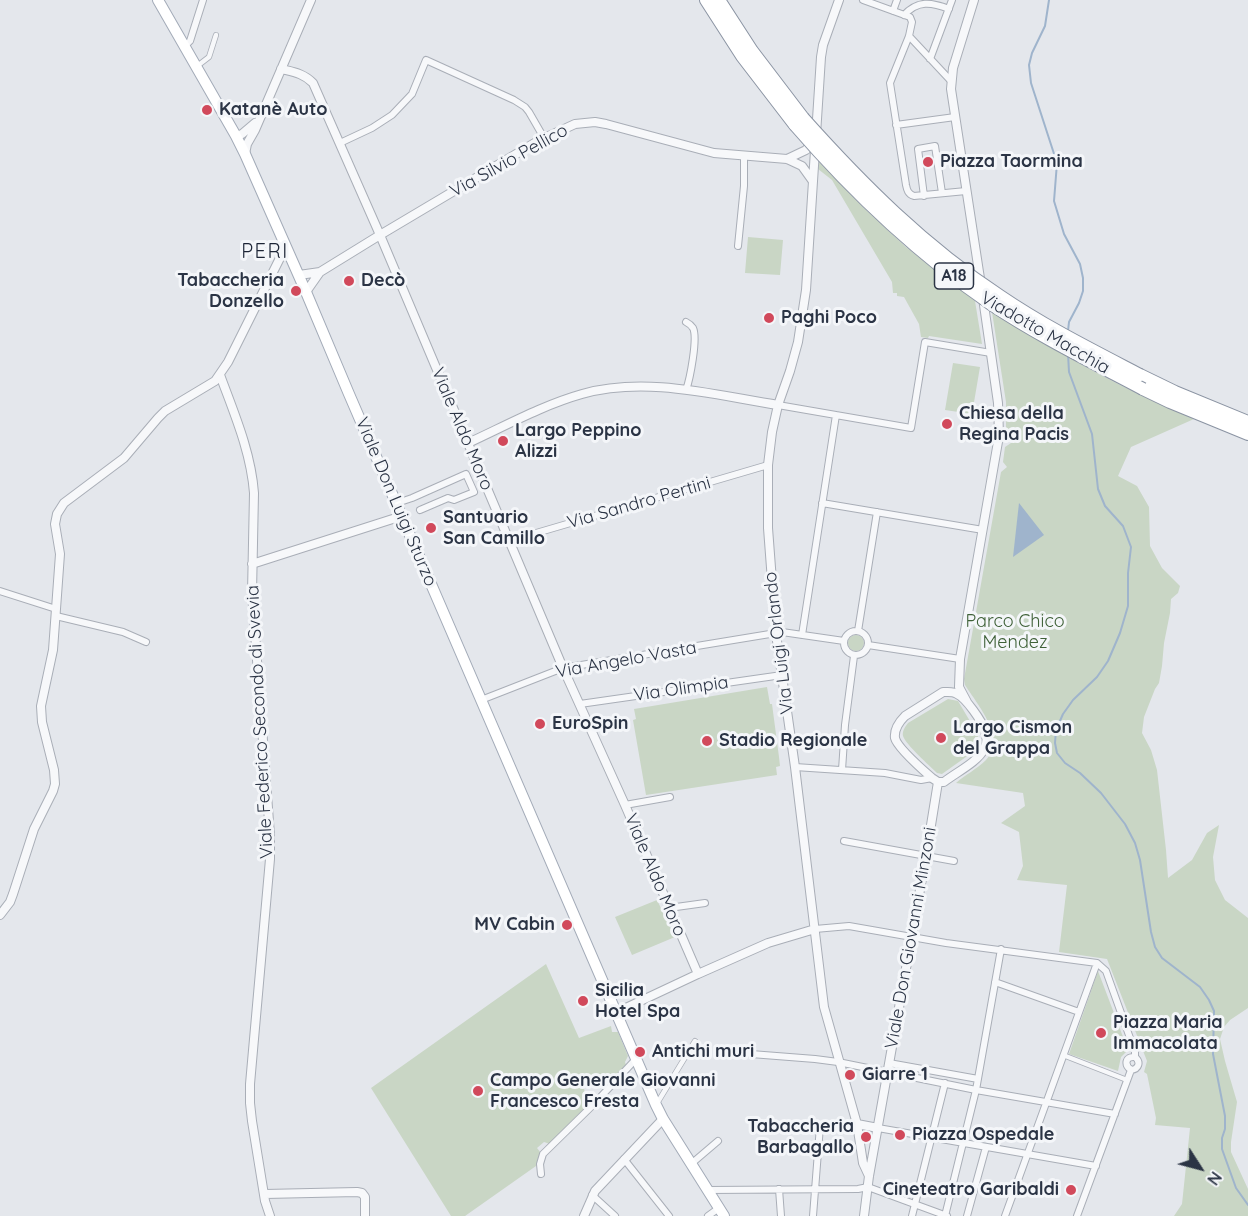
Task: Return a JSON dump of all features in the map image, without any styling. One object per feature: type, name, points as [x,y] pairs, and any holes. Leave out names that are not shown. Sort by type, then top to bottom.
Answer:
[{"type":"highway","name":"A18","points":[[706,0],[742,56],[799,121]]},
{"type":"highway","name":"A18","points":[[718,0],[799,121]]},
{"type":"highway","name":"Viadotto Macchia","points":[[799,121],[917,233],[1019,309],[1140,375],[1248,422]]},
{"type":"highway","name":"Viadotto Macchia","points":[[799,121],[822,156],[868,203],[910,242],[992,304],[1143,389],[1248,434]]},
{"type":"main road","name":"Viale Don Luigi Sturzo","points":[[162,2],[236,136],[297,270],[656,1105],[721,1212]]},
{"type":"street","points":[[185,46],[190,41],[203,0]]},
{"type":"street","points":[[245,154],[247,144],[311,0]]},
{"type":"street","name":"Via Luigi Orlando","points":[[839,0],[822,51],[803,317],[772,432],[768,465],[767,510],[776,634],[795,767],[824,1007],[857,1124],[863,1163],[869,1176]]},
{"type":"street","points":[[864,0],[910,17],[912,22],[909,36],[890,83],[906,185],[910,195],[924,196],[966,191]]},
{"type":"street","points":[[892,11],[897,0]]},
{"type":"street","points":[[930,59],[952,0]]},
{"type":"street","points":[[795,767],[885,773],[944,782],[978,758],[986,746],[986,733],[959,687],[958,678],[999,436],[1000,418],[951,81],[974,0]]},
{"type":"street","points":[[904,15],[910,9],[929,2],[949,9]]},
{"type":"street","points":[[196,67],[208,57],[216,35]]},
{"type":"street","points":[[909,36],[951,81]]},
{"type":"street","points":[[340,142],[372,128],[392,115],[412,94],[426,60],[525,107],[544,138]]},
{"type":"street","name":"Viale Aldo Moro","points":[[281,69],[307,77],[313,83],[380,235],[563,668],[698,974]]},
{"type":"street","points":[[896,125],[955,117]]},
{"type":"street","points":[[236,136],[242,134],[260,119]]},
{"type":"street","name":"Via Silvio Pellico","points":[[320,272],[544,138],[575,124],[595,122],[624,128],[714,153],[808,163],[814,160]]},
{"type":"street","points":[[812,180],[802,166],[790,160],[806,150],[816,137]]},
{"type":"street","points":[[924,196],[918,149],[935,146],[942,193]]},
{"type":"street","points":[[799,154],[814,160]]},
{"type":"street","points":[[738,246],[744,186],[744,155]]},
{"type":"street","points":[[0,915],[10,902],[34,829],[55,784],[40,706],[52,659],[60,554],[57,514],[70,498],[124,458],[165,411],[215,381],[286,246]]},
{"type":"street","points":[[273,272],[284,265],[297,270],[320,272]]},
{"type":"street","points":[[306,292],[320,272]]},
{"type":"street","points":[[686,322],[695,334],[691,371],[686,390]]},
{"type":"street","points":[[468,443],[547,406],[583,393],[637,386],[686,390],[911,428],[925,342],[991,353]]},
{"type":"street","name":"Viale Federico Secondo di Svevia","points":[[220,375],[245,446],[253,479],[254,626],[269,813],[270,859],[250,1103],[270,1216]]},
{"type":"street","points":[[802,635],[836,415]]},
{"type":"street","name":"Via Sandro Pertini","points":[[509,541],[768,465]]},
{"type":"street","points":[[396,503],[466,474],[474,492],[454,500],[448,498],[420,510]]},
{"type":"street","points":[[442,484],[448,498]]},
{"type":"street","points":[[822,503],[983,530]]},
{"type":"street","points":[[858,631],[877,512]]},
{"type":"street","points":[[252,564],[402,516]]},
{"type":"street","points":[[0,591],[56,612],[123,632],[146,642]]},
{"type":"street","points":[[858,631],[864,633],[868,645],[866,651],[861,655],[854,656],[848,653],[840,641],[851,632],[858,631]]},
{"type":"street","name":"Via Angelo Vasta","points":[[481,700],[563,668],[782,633],[840,641]]},
{"type":"street","points":[[868,645],[960,659]]},
{"type":"street","points":[[842,770],[844,725],[854,656]]},
{"type":"street","points":[[936,782],[898,743],[895,734],[900,721],[905,716],[944,692],[953,682],[960,659]]},
{"type":"street","name":"Via Olimpia","points":[[580,704],[782,675]]},
{"type":"street","points":[[944,692],[953,692],[967,702]]},
{"type":"street","name":"Viale Don Giovanni Minzoni","points":[[864,1216],[874,1146],[926,856],[936,782]]},
{"type":"street","points":[[625,805],[670,797]]},
{"type":"street","points":[[844,841],[954,861]]},
{"type":"street","points":[[669,908],[705,903]]},
{"type":"street","points":[[615,1013],[768,943],[814,929],[849,926],[946,943],[1095,962],[1106,971],[1135,1057],[1127,1059],[1127,1067],[1131,1070],[1077,1216]]},
{"type":"street","points":[[707,1190],[858,1189],[868,1187],[946,1216],[976,1089],[1001,949]]},
{"type":"street","points":[[1005,1216],[1095,962]]},
{"type":"street","points":[[995,982],[1077,1012]]},
{"type":"street","points":[[656,1105],[695,1041]]},
{"type":"street","points":[[751,1054],[815,1059],[978,1079]]},
{"type":"street","points":[[1063,1055],[1127,1080]]},
{"type":"street","points":[[541,1174],[541,1159],[546,1150],[636,1059]]},
{"type":"street","points":[[889,1068],[945,1083],[1106,1112],[1114,1116]]},
{"type":"street","points":[[912,1216],[945,1083]]},
{"type":"street","points":[[584,1216],[595,1191],[663,1119]]},
{"type":"street","points":[[857,1124],[1096,1166]]},
{"type":"street","points":[[813,1216],[820,1126]]},
{"type":"street","points":[[691,1164],[718,1141]]},
{"type":"street","points":[[967,1216],[986,1147]]},
{"type":"street","points":[[624,1159],[669,1216]]},
{"type":"street","points":[[779,1189],[782,1216]]},
{"type":"street","points":[[265,1194],[362,1193],[365,1197],[365,1216]]},
{"type":"street","points":[[592,1196],[615,1216]]},
{"type":"street","points":[[708,1216],[721,1212]]},
{"type":"green space","points":[[818,161],[906,247],[975,301],[982,344],[929,336],[928,338],[921,337],[919,324],[904,297],[893,293],[892,282],[832,180],[818,169]]},
{"type":"green space","points":[[748,237],[783,240],[780,275],[745,273]]},
{"type":"green space","name":"Parco Chico Mendez","points":[[992,312],[1091,370],[1194,419],[1131,447],[1118,476],[1137,486],[1149,507],[1150,546],[1162,568],[1180,586],[1178,593],[1171,599],[1159,683],[1144,717],[1142,733],[1151,750],[1157,770],[1168,878],[1192,860],[1207,833],[1219,825],[1213,857],[1215,880],[1225,900],[1248,918],[1248,1008],[1230,1020],[1224,1027],[1220,1039],[1237,1102],[1231,1152],[1248,1189],[1248,1216],[1174,1216],[1182,1204],[1190,1128],[1155,1125],[1156,1118],[1147,1074],[1144,1072],[1147,1061],[1107,959],[1059,952],[1067,885],[1017,880],[1023,866],[1019,832],[1001,823],[1025,806],[1023,793],[956,783],[986,760],[992,751],[993,742],[988,721],[965,685],[964,679],[1001,472],[1007,467],[1003,462],[1005,447],[1014,441],[1010,436],[1012,432],[1006,428],[1006,402]]},
{"type":"green space","points":[[953,363],[980,367],[972,414],[945,410]]},
{"type":"green space","points":[[856,635],[864,643],[856,651],[848,643]]},
{"type":"green space","name":"Stadio Regionale","points":[[767,687],[770,704],[772,704],[779,757],[780,766],[776,767],[777,775],[646,795],[633,720],[636,719],[634,709]]},
{"type":"green space","points":[[948,699],[958,701],[977,733],[978,737],[975,737],[975,740],[978,742],[973,752],[942,774],[937,773],[913,750],[905,740],[903,732],[908,723]]},
{"type":"green space","points":[[657,900],[675,937],[632,955],[615,917]]},
{"type":"green space","name":"Campo Generale Giovanni Francesco Fresta","points":[[546,964],[579,1038],[611,1026],[612,1032],[618,1032],[628,1056],[626,1065],[607,1084],[596,1084],[584,1088],[585,1094],[592,1103],[550,1144],[544,1142],[537,1148],[541,1153],[536,1166],[465,1216],[451,1216],[371,1088]]},
{"type":"green space","points":[[1098,971],[1128,1050],[1121,1057],[1118,1071],[1069,1054]]},
{"type":"water","points":[[1019,503],[1044,535],[1013,557]]},
{"type":"waterway","points":[[1049,0],[1045,26],[1029,65],[1031,83],[1057,163],[1054,201],[1064,234],[1080,264],[1083,278],[1083,291],[1069,322],[1068,331]]},
{"type":"waterway","points":[[1068,354],[1069,372],[1092,434],[1098,489],[1105,506],[1123,526],[1131,547],[1128,606],[1120,633],[1108,661],[1097,677],[1073,700],[1063,714],[1056,730],[1057,753],[1065,763],[1080,773],[1101,793],[1125,824],[1135,843],[1140,860],[1155,947],[1162,958],[1200,987],[1214,1011],[1213,1054],[1225,1116],[1222,1149],[1236,1188],[1248,1205]]},
{"type":"place","name":"Katanè Auto","points":[[207,110]]},
{"type":"place","name":"Piazza Taormina","points":[[928,162]]},
{"type":"place","name":"Decò","points":[[349,281]]},
{"type":"place","name":"Tabaccheria Donzello","points":[[296,291]]},
{"type":"place","name":"Paghi Poco","points":[[769,318]]},
{"type":"place","name":"Chiesa della Regina Pacis","points":[[947,424]]},
{"type":"place","name":"Largo Peppino Alizzi","points":[[503,441]]},
{"type":"place","name":"Santuario San Camillo","points":[[431,528]]},
{"type":"place","name":"EuroSpin","points":[[540,724]]},
{"type":"place","name":"Largo Cismon del Grappa","points":[[941,738]]},
{"type":"place","name":"Stadio Regionale","points":[[707,741]]},
{"type":"place","name":"MV Cabin","points":[[567,925]]},
{"type":"place","name":"Sicilia Hotel Spa","points":[[583,1001]]},
{"type":"place","name":"Piazza Maria Immacolata","points":[[1101,1033]]},
{"type":"place","name":"Antichi muri","points":[[640,1052]]},
{"type":"place","name":"Giarre 1","points":[[850,1075]]},
{"type":"place","name":"Campo Generale Giovanni Francesco Fresta","points":[[478,1091]]},
{"type":"place","name":"Piazza Ospedale","points":[[900,1135]]},
{"type":"place","name":"Tabaccheria Barbagallo","points":[[866,1137]]},
{"type":"place","name":"Cineteatro Garibaldi","points":[[1071,1190]]},
{"type":"district","name":"PERI","points":[[265,252]]}]
